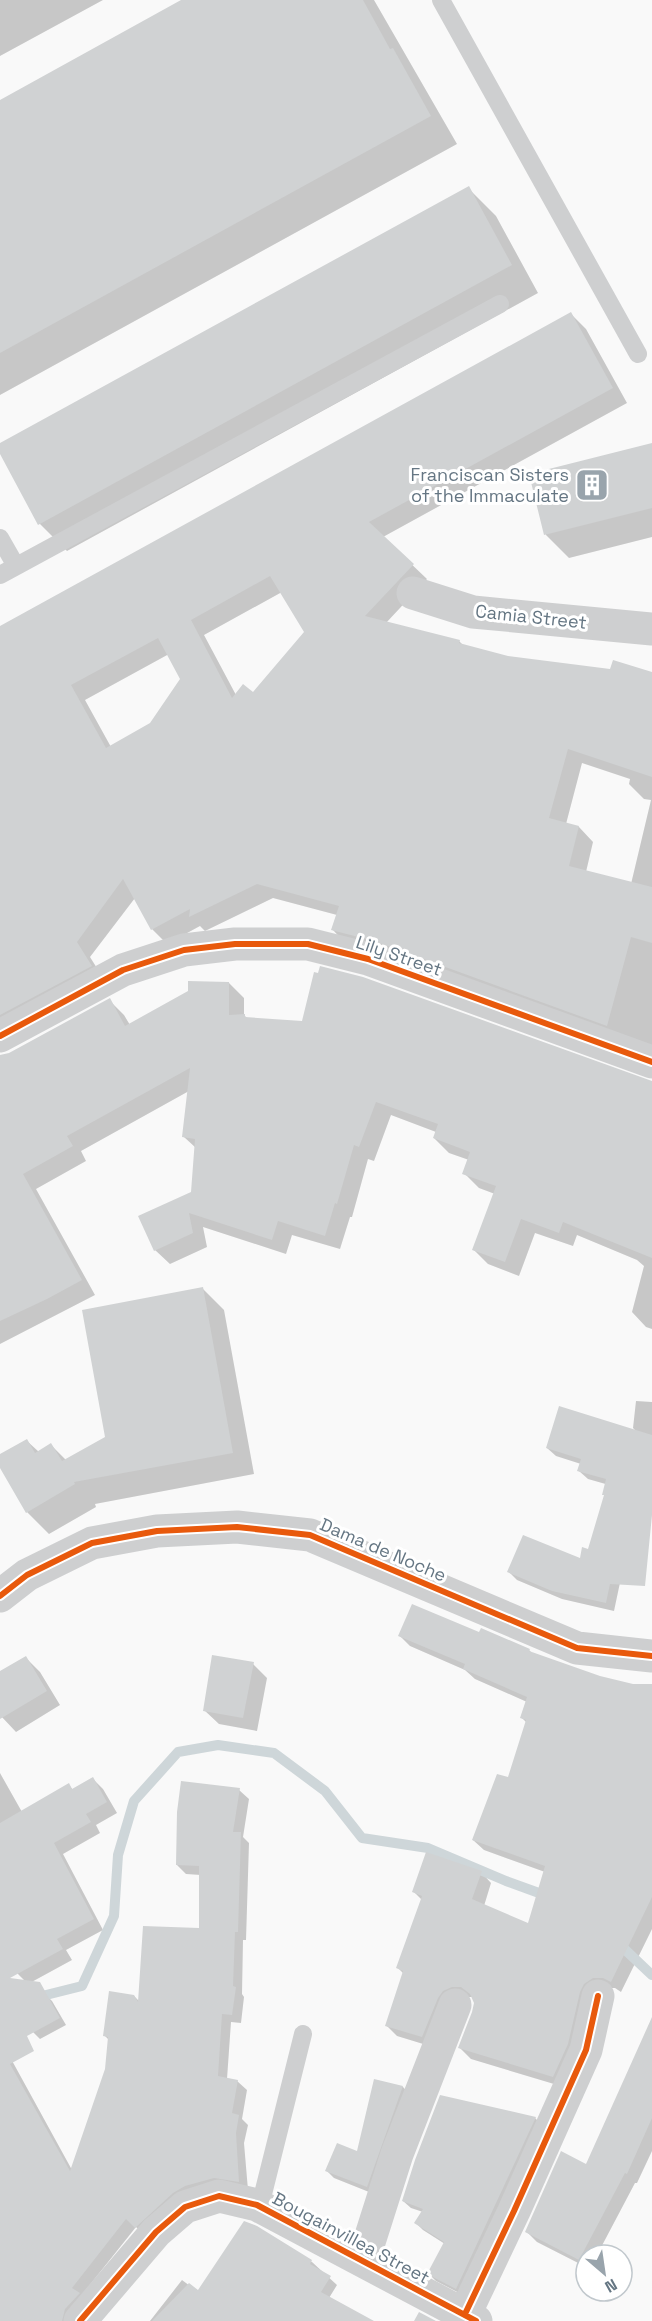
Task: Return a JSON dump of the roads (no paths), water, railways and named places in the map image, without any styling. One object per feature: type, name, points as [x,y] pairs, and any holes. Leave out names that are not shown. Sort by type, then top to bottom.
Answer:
[{"type":"street","name":"Camia Street","points":[[413,593],[473,612],[652,629]]},
{"type":"street","name":"Lily Street","points":[[0,1036],[123,970],[184,950],[235,944],[308,944],[368,959],[652,1062]]},
{"type":"street","name":"Dama de Noche","points":[[0,1596],[27,1575],[92,1543],[157,1531],[237,1527],[310,1535],[577,1648],[652,1656]]},
{"type":"street","points":[[470,2317],[514,2211],[586,2050],[598,1996]]},
{"type":"street","points":[[363,2260],[397,2154],[454,2005]]},
{"type":"street","name":"Bougainvillea Street","points":[[80,2321],[156,2232],[185,2207],[219,2196],[257,2205],[470,2317]]},
{"type":"lane","points":[[441,0],[638,354]]},
{"type":"lane","points":[[0,538],[8,570],[500,304]]},
{"type":"lane","points":[[257,2205],[263,2194],[303,2034]]},
{"type":"waterway","points":[[34,1998],[82,1986],[114,1916],[118,1855],[134,1801],[178,1752],[218,1745],[274,1753],[325,1791],[362,1838],[428,1848],[550,1897]]},
{"type":"waterway","points":[[617,1942],[652,1975]]},
{"type":"place","name":"Franciscan Sisters of the Immaculate","points":[[592,485]]}]
